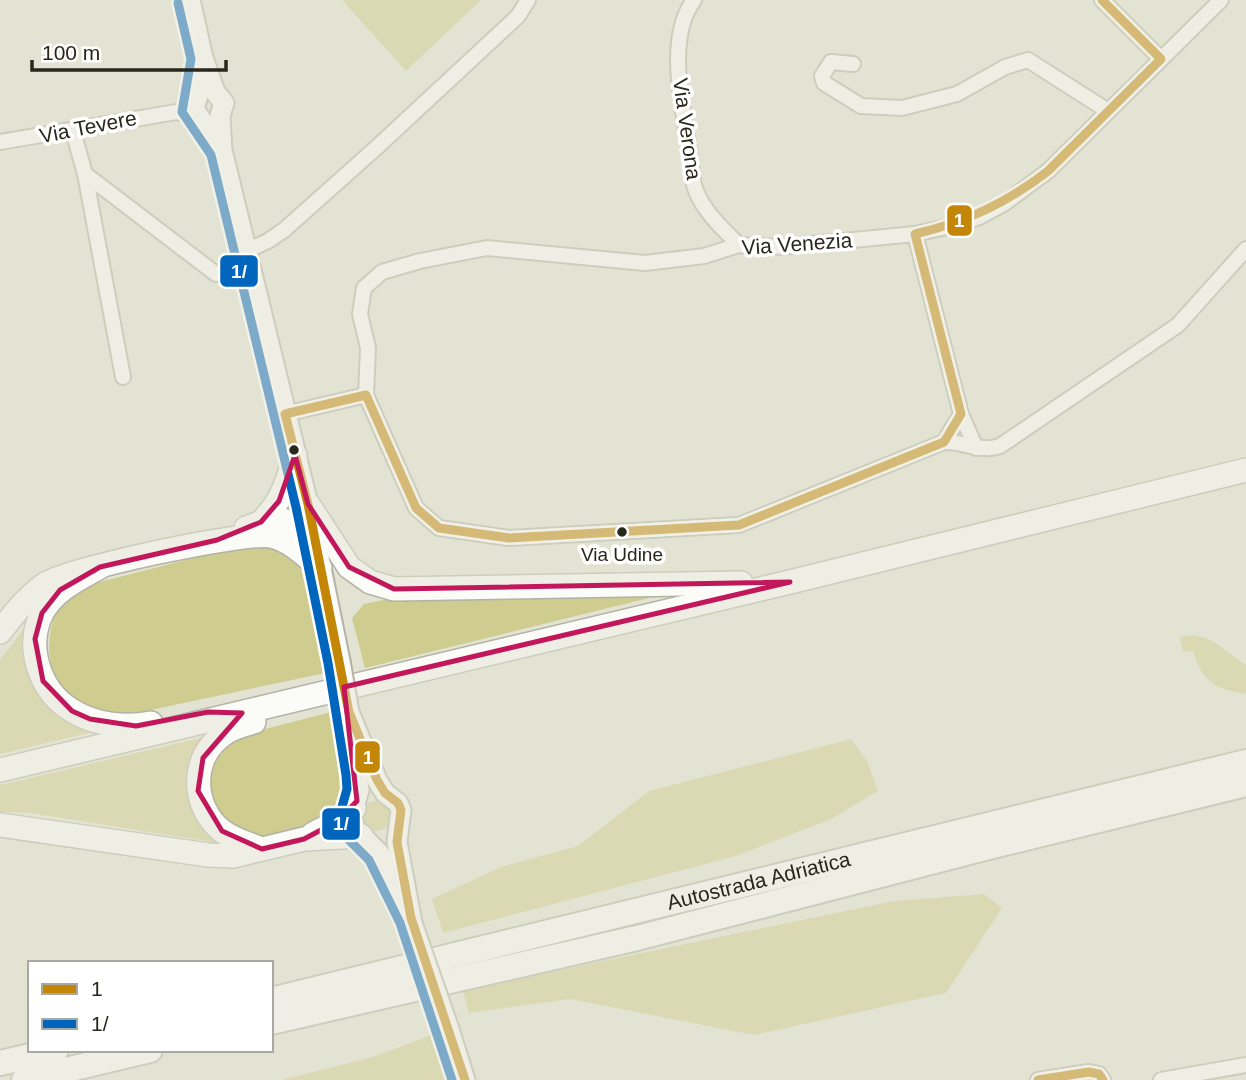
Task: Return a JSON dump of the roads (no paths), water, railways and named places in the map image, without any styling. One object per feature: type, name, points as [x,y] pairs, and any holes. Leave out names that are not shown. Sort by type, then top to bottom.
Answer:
[{"type":"highway","points":[[261,522],[279,501],[287,485],[295,454]]},
{"type":"highway","points":[[0,770],[790,582],[1246,470]]},
{"type":"highway","points":[[308,504],[349,567],[370,582],[394,589],[790,582]]},
{"type":"highway","points":[[217,540],[261,522],[286,519],[298,522],[314,534]]},
{"type":"highway","points":[[0,632],[20,606],[45,584],[100,566],[217,540],[274,536],[289,543],[320,568]]},
{"type":"highway","points":[[100,566],[60,590],[42,613],[35,639],[34,658],[43,681],[57,698],[72,711],[90,719],[136,726],[208,712],[240,713]]},
{"type":"highway","points":[[262,849],[232,837],[214,822],[198,791],[198,778],[203,758],[222,735],[236,727],[283,713],[298,699]]},
{"type":"highway","name":"Autostrada Adriatica","points":[[273,1000],[1246,762]]},
{"type":"highway","name":"Autostrada Adriatica","points":[[273,1021],[637,938],[1246,784]]},
{"type":"highway","points":[[304,839],[337,822],[356,804]]},
{"type":"highway","points":[[0,825],[208,855],[233,856],[304,839],[364,838]]},
{"type":"highway","points":[[0,1063],[47,1052]]},
{"type":"highway","points":[[24,1080],[142,1052]]},
{"type":"main road","points":[[190,0],[203,58],[205,107],[222,150],[308,504],[340,661],[358,774],[353,823],[379,853],[412,921],[465,1080]]},
{"type":"main road","points":[[349,712],[377,780],[401,810],[397,842],[412,921]]},
{"type":"main road","points":[[356,804],[371,793],[385,793]]},
{"type":"main road","points":[[364,838],[383,841],[400,826]]},
{"type":"street","points":[[246,251],[284,230],[518,16],[528,0]]},
{"type":"street","name":"Via Verona","points":[[694,0],[680,31],[678,70],[695,189],[706,211],[739,246]]},
{"type":"street","points":[[1102,0],[1161,58]]},
{"type":"street","name":"Via Venezia","points":[[366,395],[368,348],[360,314],[364,288],[382,272],[419,261],[487,248],[645,263],[704,256],[739,246],[781,247],[915,234],[960,224],[1005,203],[1048,171],[1221,0]]},
{"type":"street","points":[[853,64],[831,62],[822,76],[824,83],[862,106],[902,108],[957,94],[1005,67],[1028,60],[1108,111]]},
{"type":"street","name":"Via Tevere","points":[[0,142],[205,107]]},
{"type":"street","points":[[73,131],[85,174],[123,377]]},
{"type":"street","points":[[85,174],[216,274]]},
{"type":"street","points":[[915,234],[961,414],[976,448]]},
{"type":"street","points":[[285,414],[366,395],[416,508],[439,528],[509,538],[739,525],[944,442],[976,448],[990,449],[1000,446],[1178,325],[1246,248]]},
{"type":"street","points":[[944,442],[961,414]]},
{"type":"street","points":[[1161,1080],[1246,1065]]},
{"type":"street","points":[[1038,1080],[1088,1072],[1099,1074],[1104,1080]]},
{"type":"place","name":"Via Udine","points":[[622,532]]}]
